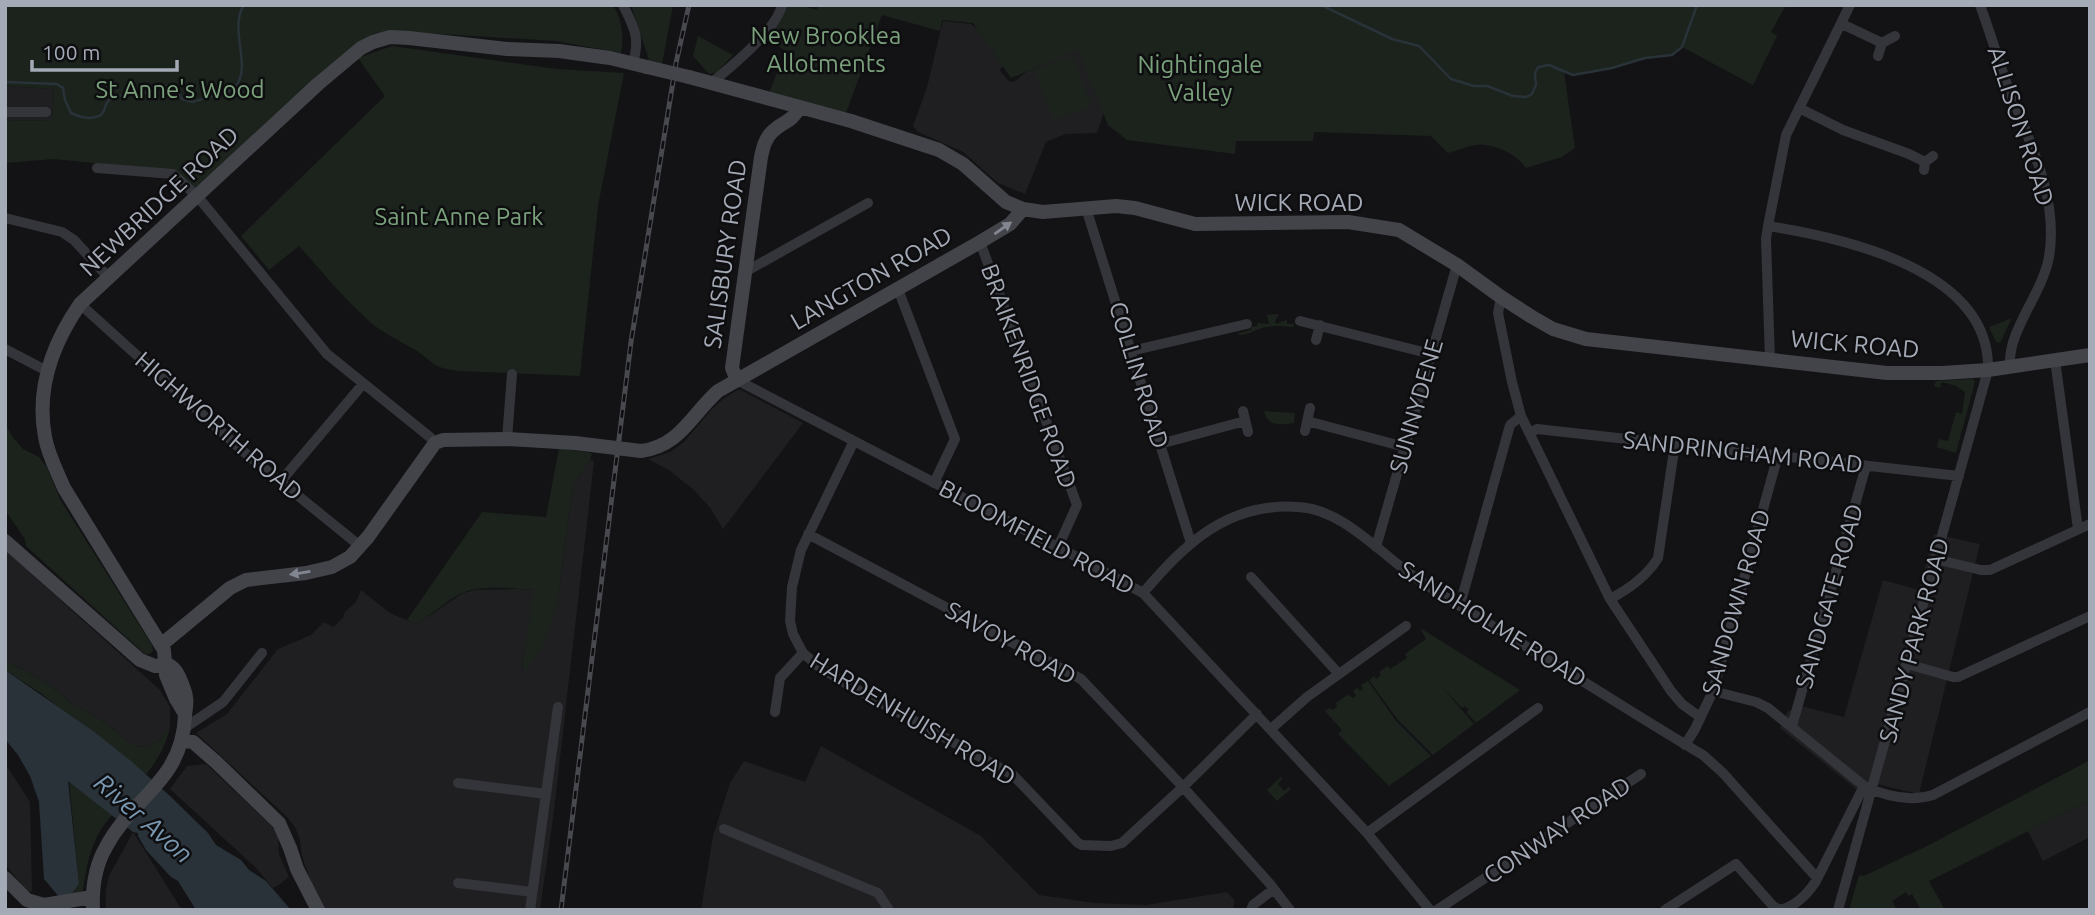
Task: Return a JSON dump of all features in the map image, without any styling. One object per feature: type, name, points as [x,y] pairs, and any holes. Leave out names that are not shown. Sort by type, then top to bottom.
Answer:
[{"type":"street","points":[[623,5],[633,25],[640,66]]},
{"type":"street","points":[[711,83],[773,25],[782,5]]},
{"type":"street","points":[[1770,360],[1766,239],[1786,135],[1850,5]]},
{"type":"street","name":"ALLISON ROAD","points":[[1980,5],[2044,181],[2051,212],[2049,260],[2036,295],[2014,339],[2009,358],[2010,367]]},
{"type":"street","points":[[1842,24],[1882,43]]},
{"type":"street","points":[[1878,56],[1882,43],[1895,36]]},
{"type":"street","name":"NEWBRIDGE ROAD","points":[[185,727],[166,675],[164,650],[64,488],[45,440],[42,421],[47,371],[65,326],[80,304],[318,84],[361,48],[390,37],[409,38],[508,49],[559,51],[610,58],[640,66]]},
{"type":"street","name":"WICK ROAD","points":[[640,66],[851,121],[939,150],[963,164],[1006,202],[1023,209],[1043,212],[1102,206],[1135,208],[1195,224],[1321,221],[1375,225],[1399,230],[1553,329],[1586,339],[1888,373],[1988,370],[2090,355]]},
{"type":"street","name":"SALISBURY ROAD","points":[[737,380],[732,368],[765,141],[773,130],[794,118],[799,108]]},
{"type":"street","points":[[1799,108],[1843,130],[1927,163]]},
{"type":"street","points":[[5,112],[46,112]]},
{"type":"street","points":[[97,168],[173,174],[198,197],[327,354],[435,443]]},
{"type":"street","points":[[745,272],[868,203]]},
{"type":"street","name":"COLLIN ROAD","points":[[1086,208],[1191,543]]},
{"type":"street","name":"LANGTON ROAD","points":[[507,439],[641,451],[655,449],[681,433],[706,401],[718,391],[980,242],[1010,224],[1023,209]]},
{"type":"street","points":[[5,218],[61,232],[74,240],[108,277]]},
{"type":"street","points":[[1769,226],[1815,233],[1861,246],[1920,271],[1937,282],[1953,295],[1982,330],[1988,370]]},
{"type":"street","name":"BRAIKENRIDGE ROAD","points":[[980,242],[1077,505],[1058,547]]},
{"type":"street","name":"SUNNYDENE","points":[[1376,547],[1457,265]]},
{"type":"street","points":[[898,289],[955,439],[934,483]]},
{"type":"street","points":[[1501,297],[1498,313],[1512,382],[1521,416],[1529,433],[1610,599],[1671,691],[1682,704],[1700,717]]},
{"type":"street","name":"HIGHWORTH ROAD","points":[[80,304],[244,452],[360,546]]},
{"type":"street","points":[[1300,321],[1431,355]]},
{"type":"street","points":[[1131,351],[1247,324]]},
{"type":"street","points":[[1316,340],[1320,325]]},
{"type":"street","points":[[1221,330],[1224,344]]},
{"type":"street","points":[[5,349],[47,371]]},
{"type":"street","points":[[2055,360],[2078,529]]},
{"type":"street","name":"SANDY PARK ROAD","points":[[1838,910],[1868,788],[1907,664],[1988,370]]},
{"type":"street","points":[[161,645],[230,588],[246,580],[306,573],[332,567],[350,557],[435,443],[443,440],[507,439],[512,374]]},
{"type":"street","name":"BLOOMFIELD ROAD","points":[[737,380],[1143,593],[1367,833],[1430,910]]},
{"type":"street","points":[[281,481],[363,384]]},
{"type":"street","points":[[1310,408],[1306,426],[1405,447]]},
{"type":"street","points":[[1460,605],[1510,425],[1521,416]]},
{"type":"street","points":[[1160,444],[1245,421]]},
{"type":"street","name":"SANDRINGHAM ROAD","points":[[1529,433],[1537,429],[1959,476]]},
{"type":"street","name":"HARDENHUISH ROAD","points":[[855,441],[801,550],[790,609],[793,634],[803,653],[818,666],[848,684],[1013,775],[1077,843],[1111,846],[1122,843],[1257,714]]},
{"type":"street","points":[[1610,599],[1638,581],[1653,567],[1658,558],[1675,444]]},
{"type":"street","name":"SANDOWN ROAD","points":[[1685,744],[1713,691],[1779,455]]},
{"type":"street","name":"SANDGATE ROAD","points":[[1792,726],[1866,466]]},
{"type":"street","name":"SANDHOLME ROAD","points":[[1143,593],[1191,543],[1212,527],[1242,514],[1278,506],[1301,507],[1335,517],[1416,578],[1703,755],[1817,878]]},
{"type":"street","points":[[1935,559],[1981,570],[1990,569],[2090,524]]},
{"type":"street","name":"SAVOY ROAD","points":[[808,534],[1082,679],[1183,787],[1290,910]]},
{"type":"street","points":[[5,541],[140,660],[155,666],[166,664]]},
{"type":"street","points":[[1251,577],[1338,673]]},
{"type":"street","points":[[1907,664],[1958,677],[2090,615]]},
{"type":"street","points":[[1271,729],[1338,673],[1406,626]]},
{"type":"street","points":[[5,878],[27,900],[44,905],[88,902],[106,846],[172,765],[185,727],[223,702],[262,653]]},
{"type":"street","points":[[775,712],[780,678],[803,653]]},
{"type":"street","points":[[1713,691],[1756,702],[1768,708],[1868,788],[1904,798],[1920,799],[1933,795],[2090,712]]},
{"type":"street","points":[[530,910],[558,707]]},
{"type":"street","points":[[1367,833],[1538,708]]},
{"type":"street","points":[[185,727],[193,742],[279,823],[297,869],[318,910]]},
{"type":"street","name":"CONWAY ROAD","points":[[1437,910],[1641,774]]},
{"type":"street","points":[[458,783],[545,793]]},
{"type":"street","points":[[1665,910],[1736,864],[1773,906],[1780,910],[1799,901],[1808,893],[1868,788]]},
{"type":"street","points":[[724,829],[878,893],[889,910]]},
{"type":"street","points":[[5,878],[23,910]]},
{"type":"street","points":[[458,883],[532,892]]},
{"type":"street","points":[[1251,910],[1272,887]]},
{"type":"shaded area","points":[[943,21],[971,24],[1015,58],[999,70],[1010,82],[1092,42],[1105,109],[1097,133],[1066,134],[1046,142],[1025,194],[998,183],[963,152],[918,132],[913,126],[927,87]]},
{"type":"shaded area","points":[[5,86],[54,89],[52,120],[5,121]]},
{"type":"shaded area","points":[[739,389],[803,423],[723,529],[711,509],[695,491],[669,470],[648,459],[670,452],[684,442],[711,410]]},
{"type":"shaded area","points":[[590,460],[594,461],[540,910],[325,910],[312,885],[295,827],[196,733],[227,714],[278,649],[311,635],[324,622],[333,627],[356,602],[361,590],[390,613],[413,623],[421,621],[463,593],[475,590],[535,590],[522,668],[526,670],[557,604],[573,486]]},
{"type":"shaded area","points":[[1934,534],[1980,544],[1919,794],[1872,783],[1856,789],[1780,728],[1788,711],[1805,707],[1844,717],[1883,580],[1919,590]]},
{"type":"shaded area","points":[[5,550],[160,690],[170,707],[170,727],[158,742],[146,747],[135,746],[44,681],[5,660]]},
{"type":"shaded area","points":[[821,746],[981,836],[1039,895],[1094,903],[1146,905],[1227,892],[1235,901],[1233,910],[701,910],[713,836],[730,783],[744,761],[805,782]]},
{"type":"shaded area","points":[[5,763],[30,802],[32,891],[27,892],[5,864]]},
{"type":"shaded area","points":[[206,764],[274,828],[278,837],[279,854],[289,877],[280,884],[273,888],[256,868],[170,789],[187,766]]},
{"type":"shaded area","points":[[2090,800],[2090,837],[2043,861],[2028,831]]},
{"type":"shaded area","points":[[133,832],[182,910],[106,910],[109,876]]},
{"type":"green space","name":"St Anne's Wood","points":[[5,5],[613,5],[622,28],[622,41],[621,53],[556,41],[392,31],[374,34],[194,189],[161,170],[54,159],[5,163],[5,121],[52,120],[54,89],[5,86]]},
{"type":"green space","points":[[631,5],[673,5],[662,64],[649,60]]},
{"type":"green space","name":"Nightingale Valley","points":[[787,5],[817,10],[818,5],[1786,5],[1771,32],[1777,36],[1753,85],[1682,47],[1672,55],[1645,58],[1612,68],[1573,75],[1564,72],[1575,148],[1562,157],[1526,168],[1511,154],[1490,146],[1472,146],[1448,153],[1431,136],[1314,132],[1313,141],[1236,141],[1235,154],[1127,140],[1108,125],[1078,50],[1011,78],[973,23],[942,20],[940,31],[882,15],[846,113],[769,93],[786,51],[765,38],[782,19]]},
{"type":"green space","points":[[698,36],[733,55],[716,73],[709,74],[693,56]]},
{"type":"green space","name":"Saint Anne Park","points":[[392,46],[557,69],[624,73],[598,206],[580,376],[460,371],[437,366],[371,323],[299,246],[269,270],[241,236],[385,96],[358,58]]},
{"type":"green space","points":[[1072,56],[1092,105],[1054,120],[1034,70]]},
{"type":"green space","points":[[1279,314],[1276,324],[1287,320],[1287,324],[1294,324],[1293,327],[1269,326],[1245,334],[1238,333],[1251,330],[1257,323],[1269,324],[1267,315]]},
{"type":"green space","points":[[2012,318],[2000,343],[1996,342],[1989,327]]},
{"type":"green space","points":[[1973,379],[1975,382],[1956,453],[1937,447],[1939,439],[1948,441],[1956,412],[1962,414],[1965,392],[1942,382],[1940,388],[1934,386],[1936,381]]},
{"type":"green space","points":[[1264,411],[1295,413],[1294,423],[1272,422]]},
{"type":"green space","points":[[5,424],[23,449],[39,457],[46,466],[61,501],[152,645],[153,651],[150,654],[145,654],[26,546],[25,539],[5,510]]},
{"type":"green space","points":[[559,448],[592,453],[573,486],[557,604],[545,641],[526,671],[522,668],[534,590],[469,590],[421,621],[413,623],[407,620],[482,512],[546,517]]},
{"type":"green space","points":[[1420,628],[1520,690],[1476,723],[1466,712],[1469,710],[1465,706],[1462,708],[1441,686],[1474,724],[1433,755],[1398,720],[1369,680],[1374,676],[1376,679],[1381,675],[1379,672],[1388,666],[1390,669],[1407,658],[1405,654],[1426,639]]},
{"type":"green space","points":[[5,660],[44,681],[135,746],[146,747],[158,742],[170,727],[161,752],[146,775],[39,692],[5,670]]},
{"type":"green space","points":[[1368,681],[1396,721],[1431,756],[1389,786],[1338,734],[1342,730],[1325,711],[1337,707],[1336,703],[1347,695],[1354,698],[1356,695],[1353,691],[1357,688],[1360,691],[1363,688],[1361,685]]},
{"type":"green space","points":[[2090,760],[2090,800],[1929,881],[1945,910],[1921,910],[1912,894],[1908,896],[1906,892],[1892,901],[1897,910],[1849,910],[1859,875],[1864,876],[1931,844]]},
{"type":"green space","points":[[1281,777],[1278,784],[1284,791],[1289,787],[1291,789],[1277,801],[1267,790]]},
{"type":"green space","points":[[69,781],[113,814],[100,831],[92,850],[83,891],[70,896],[79,884]]},
{"type":"water","name":"River Avon","points":[[5,670],[131,761],[208,833],[216,845],[241,860],[249,870],[266,881],[291,910],[196,910],[178,881],[146,850],[138,833],[133,832],[68,781],[79,884],[70,896],[71,910],[62,910],[60,898],[44,879],[39,802],[30,776],[5,739]]},
{"type":"waterway","points":[[5,82],[57,84],[63,88],[71,113],[88,118],[101,115],[107,102],[114,97],[145,93],[162,86],[172,87],[182,99],[193,102],[221,94],[235,87],[240,79],[242,59],[238,25],[244,5]]},
{"type":"waterway","points":[[1321,5],[1392,39],[1419,46],[1451,79],[1526,97],[1532,94],[1536,85],[1535,73],[1538,67],[1549,65],[1573,75],[1612,68],[1645,58],[1672,55],[1682,47],[1697,5]]},
{"type":"railway","points":[[561,910],[631,342],[676,63],[689,5]]},
{"type":"park label","name":"New Brooklea Allotments","points":[[826,49]]}]
